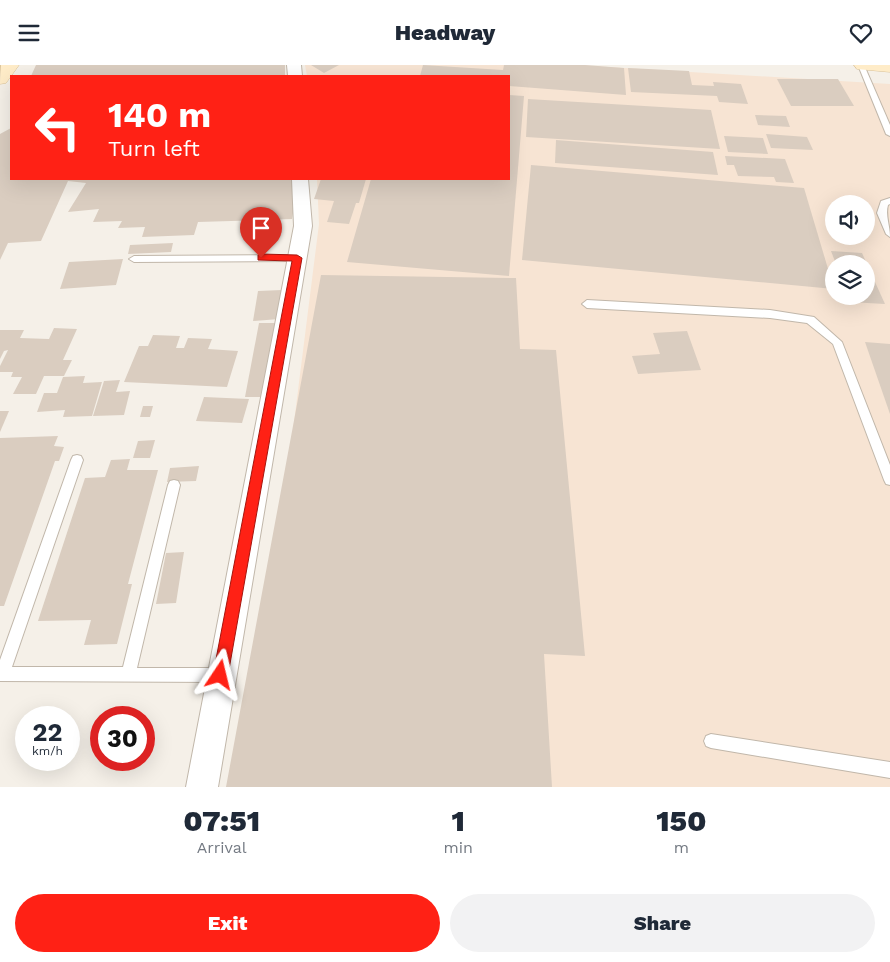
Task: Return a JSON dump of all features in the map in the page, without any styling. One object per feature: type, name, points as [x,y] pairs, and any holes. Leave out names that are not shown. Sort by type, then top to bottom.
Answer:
[{"type":"street","points":[[0,79],[10,65]]},
{"type":"street","points":[[862,65],[890,67]]},
{"type":"street","points":[[202,787],[220,675],[303,226],[300,180]]},
{"type":"lane","points":[[862,65],[890,134]]},
{"type":"lane","points":[[890,201],[884,203],[881,213],[890,234]]},
{"type":"lane","points":[[134,259],[297,258]]},
{"type":"lane","points":[[587,304],[770,314],[810,320],[837,342],[886,457],[890,480]]},
{"type":"lane","points":[[77,460],[1,674],[129,673],[220,675]]},
{"type":"lane","points":[[129,673],[174,485]]},
{"type":"lane","points":[[712,741],[890,770]]},
{"type":"shaded area","points":[[305,65],[575,65],[890,84],[890,787],[248,787],[319,224],[317,180],[510,180],[510,75],[307,75]]},
{"type":"building","points":[[36,65],[285,65],[285,75],[31,75]]},
{"type":"building","points":[[311,65],[339,65],[324,73]]},
{"type":"building","points":[[423,65],[503,70],[504,65],[585,65],[624,68],[626,95],[510,86],[510,75],[420,75]]},
{"type":"building","points":[[628,68],[689,71],[692,85],[714,86],[713,82],[741,84],[748,104],[719,102],[717,96],[631,92]]},
{"type":"building","points":[[777,79],[838,79],[854,106],[791,106]]},
{"type":"building","points":[[510,95],[524,96],[509,276],[347,262],[371,180],[510,180]]},
{"type":"building","points":[[528,99],[711,110],[720,149],[526,137]]},
{"type":"building","points":[[755,115],[786,116],[790,127],[758,125]]},
{"type":"building","points":[[10,129],[10,180],[292,180],[294,207],[292,219],[198,222],[194,235],[142,237],[145,227],[118,228],[122,221],[93,222],[99,209],[68,212],[86,183],[68,181],[41,241],[8,243],[0,260],[0,134]]},
{"type":"building","points":[[766,134],[807,137],[813,150],[771,148]]},
{"type":"building","points":[[724,136],[763,138],[768,154],[728,152]]},
{"type":"building","points":[[556,140],[713,152],[718,175],[555,163]]},
{"type":"building","points":[[725,156],[785,159],[794,183],[776,182],[774,177],[738,176],[734,165],[727,165]]},
{"type":"building","points":[[531,165],[804,188],[825,259],[825,288],[522,260]]},
{"type":"building","points":[[321,180],[366,180],[359,203],[356,203],[349,224],[327,222],[334,201],[314,199]]},
{"type":"building","points":[[264,221],[263,232],[242,234],[244,223]]},
{"type":"building","points":[[269,223],[279,223],[277,233],[268,233]]},
{"type":"building","points":[[173,243],[171,252],[128,254],[130,245]]},
{"type":"building","points":[[831,251],[862,253],[863,255],[833,255]]},
{"type":"building","points":[[123,259],[116,285],[60,289],[69,262]]},
{"type":"building","points":[[321,275],[516,278],[520,349],[556,350],[585,656],[544,654],[552,787],[226,787]]},
{"type":"building","points":[[875,282],[885,304],[875,303]]},
{"type":"building","points":[[282,290],[279,319],[253,321],[258,291]]},
{"type":"building","points":[[259,323],[278,323],[266,397],[245,397]]},
{"type":"building","points":[[54,328],[77,329],[63,360],[72,360],[64,376],[44,376],[36,394],[13,394],[22,377],[11,377],[13,372],[0,372],[0,366],[8,350],[4,351],[0,359],[0,330],[24,330],[20,338],[49,339]]},
{"type":"building","points":[[687,331],[701,370],[638,374],[632,356],[660,354],[653,333]]},
{"type":"building","points":[[153,335],[180,336],[176,348],[184,348],[188,338],[212,339],[208,349],[238,351],[227,387],[124,382],[139,346],[148,346]]},
{"type":"building","points":[[865,342],[890,344],[890,414]]},
{"type":"building","points":[[85,376],[83,383],[102,382],[92,416],[63,417],[65,410],[37,412],[44,393],[57,393],[63,377]]},
{"type":"building","points":[[120,380],[116,392],[130,391],[124,415],[93,416],[104,381]]},
{"type":"building","points":[[204,397],[249,399],[242,423],[196,421]]},
{"type":"building","points":[[143,406],[153,406],[150,417],[140,417]]},
{"type":"building","points":[[0,411],[9,411],[0,432]]},
{"type":"building","points":[[58,436],[54,446],[64,447],[59,461],[55,461],[4,606],[0,606],[0,438]]},
{"type":"building","points":[[155,440],[150,458],[133,458],[138,441]]},
{"type":"building","points":[[130,459],[127,470],[158,470],[128,584],[132,584],[117,644],[84,645],[91,620],[38,621],[85,478],[105,477],[111,460]]},
{"type":"building","points":[[199,466],[196,481],[167,482],[170,468]]},
{"type":"building","points":[[184,552],[176,603],[156,604],[166,553]]},
{"type":"route","points":[[220,675],[297,258],[261,258]]}]
